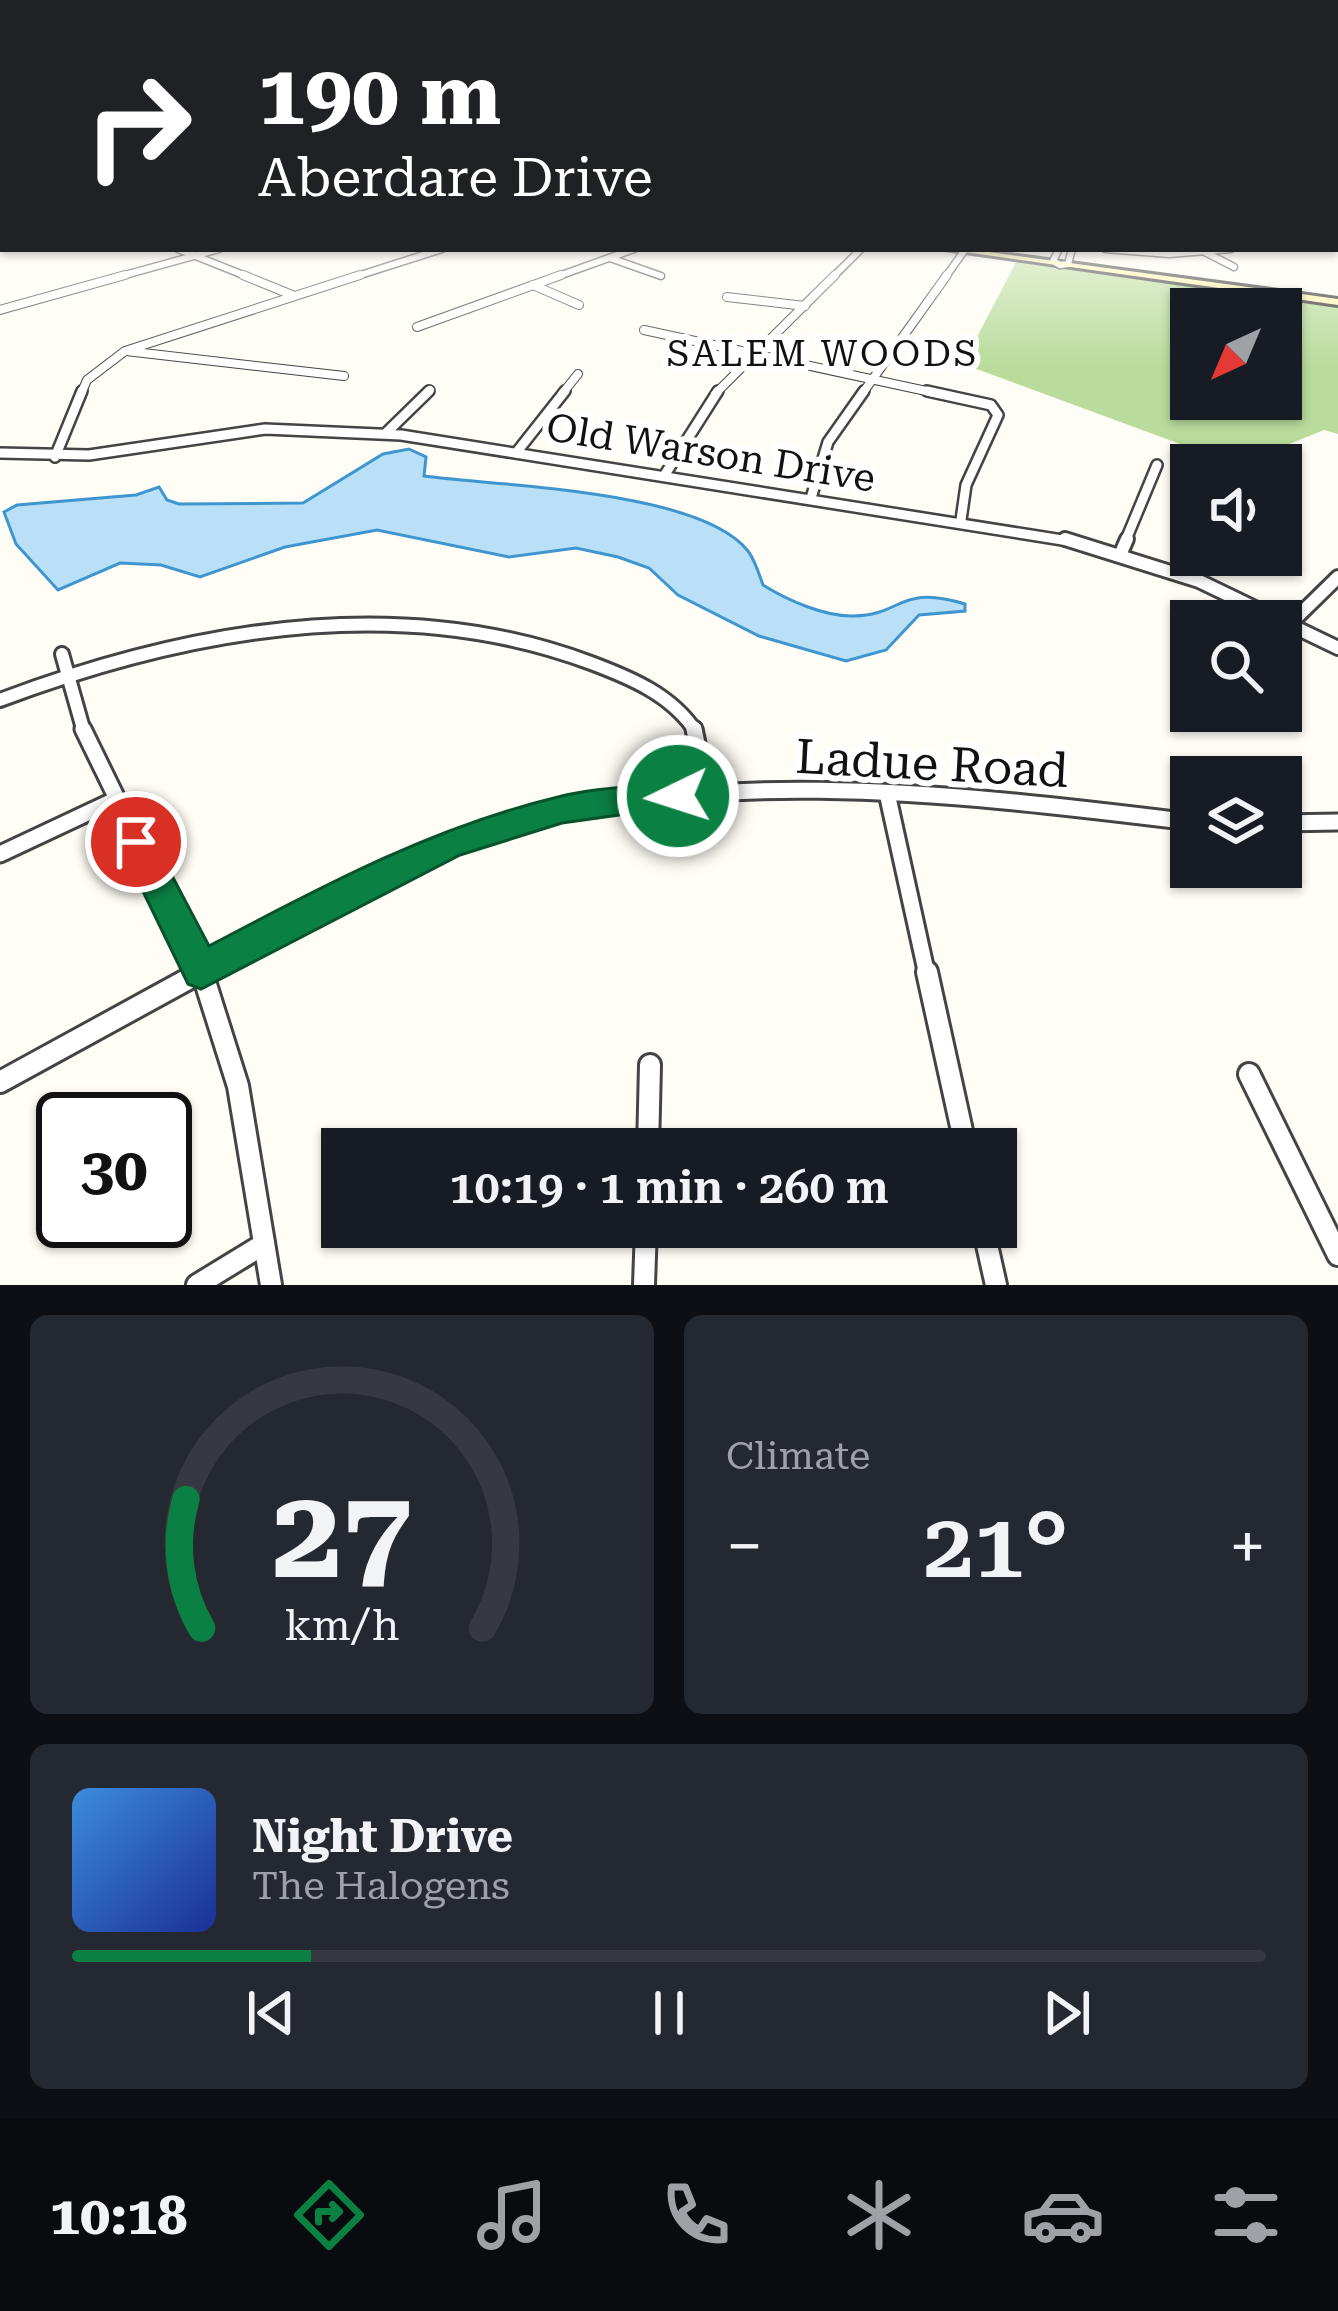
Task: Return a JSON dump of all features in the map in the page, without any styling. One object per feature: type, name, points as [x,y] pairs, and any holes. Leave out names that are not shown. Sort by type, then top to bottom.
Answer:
[{"type":"main road","points":[[970,252],[1338,302]]},
{"type":"street","points":[[185,252],[292,295]]},
{"type":"street","points":[[0,310],[208,252]]},
{"type":"street","points":[[55,457],[87,380],[125,351],[432,252]]},
{"type":"street","points":[[416,327],[625,252]]},
{"type":"street","points":[[664,476],[699,412],[859,252]]},
{"type":"street","points":[[811,498],[828,442],[963,252]]},
{"type":"street","points":[[1058,252],[1053,261],[1060,266],[1068,263],[1071,252]]},
{"type":"street","points":[[1203,252],[1234,267]]},
{"type":"street","points":[[609,257],[661,276]]},
{"type":"street","points":[[532,285],[578,304]]},
{"type":"street","points":[[727,297],[805,306]]},
{"type":"street","points":[[644,330],[874,376],[991,405],[998,415],[965,485],[961,520]]},
{"type":"street","points":[[125,351],[344,376]]},
{"type":"street","points":[[516,453],[578,374]]},
{"type":"street","points":[[386,433],[430,390]]},
{"type":"street","name":"Old Warson Drive","points":[[0,453],[55,457],[265,429],[386,433],[961,520],[1121,554],[1239,600]]},
{"type":"street","points":[[1121,554],[1157,465]]},
{"type":"street","points":[[1302,612],[1338,577]]},
{"type":"street","points":[[0,700],[145,652],[278,632],[403,626],[492,636],[566,653],[658,694],[698,735],[708,795]]},
{"type":"street","name":"Old Warson Drive","points":[[1302,630],[1338,648]]},
{"type":"street","points":[[62,654],[115,800],[201,970],[230,1054],[271,1285]]},
{"type":"street","points":[[887,794],[961,1128]]},
{"type":"street","name":"Ladue Road","points":[[0,1082],[374,878],[470,836],[606,801],[708,795],[994,796],[1170,819]]},
{"type":"street","points":[[0,854],[115,800]]},
{"type":"street","points":[[1302,823],[1338,822]]},
{"type":"street","points":[[648,1128],[650,1064]]},
{"type":"street","points":[[1249,1074],[1338,1255]]},
{"type":"street","points":[[197,1285],[264,1244]]},
{"type":"street","points":[[644,1285],[645,1248]]},
{"type":"street","points":[[988,1248],[996,1285]]},
{"type":"green space","points":[[1016,262],[1202,288],[1170,288],[1170,420],[1302,420],[1302,302],[1338,307],[1338,434],[1324,430],[1289,444],[1180,444],[963,364]]},
{"type":"water","points":[[409,449],[426,457],[424,476],[596,494],[688,515],[723,531],[748,551],[763,585],[819,611],[870,614],[927,597],[965,604],[965,611],[919,615],[886,650],[846,661],[759,636],[678,595],[649,568],[618,557],[576,548],[509,557],[377,530],[285,547],[200,577],[161,565],[120,563],[58,590],[16,544],[4,512],[17,505],[136,495],[159,487],[167,500],[179,504],[303,503],[383,454]]},
{"type":"district","name":"SALEM WOODS","points":[[823,353]]},
{"type":"route","points":[[136,842],[201,970],[403,863],[451,843],[562,809],[678,796]]}]
